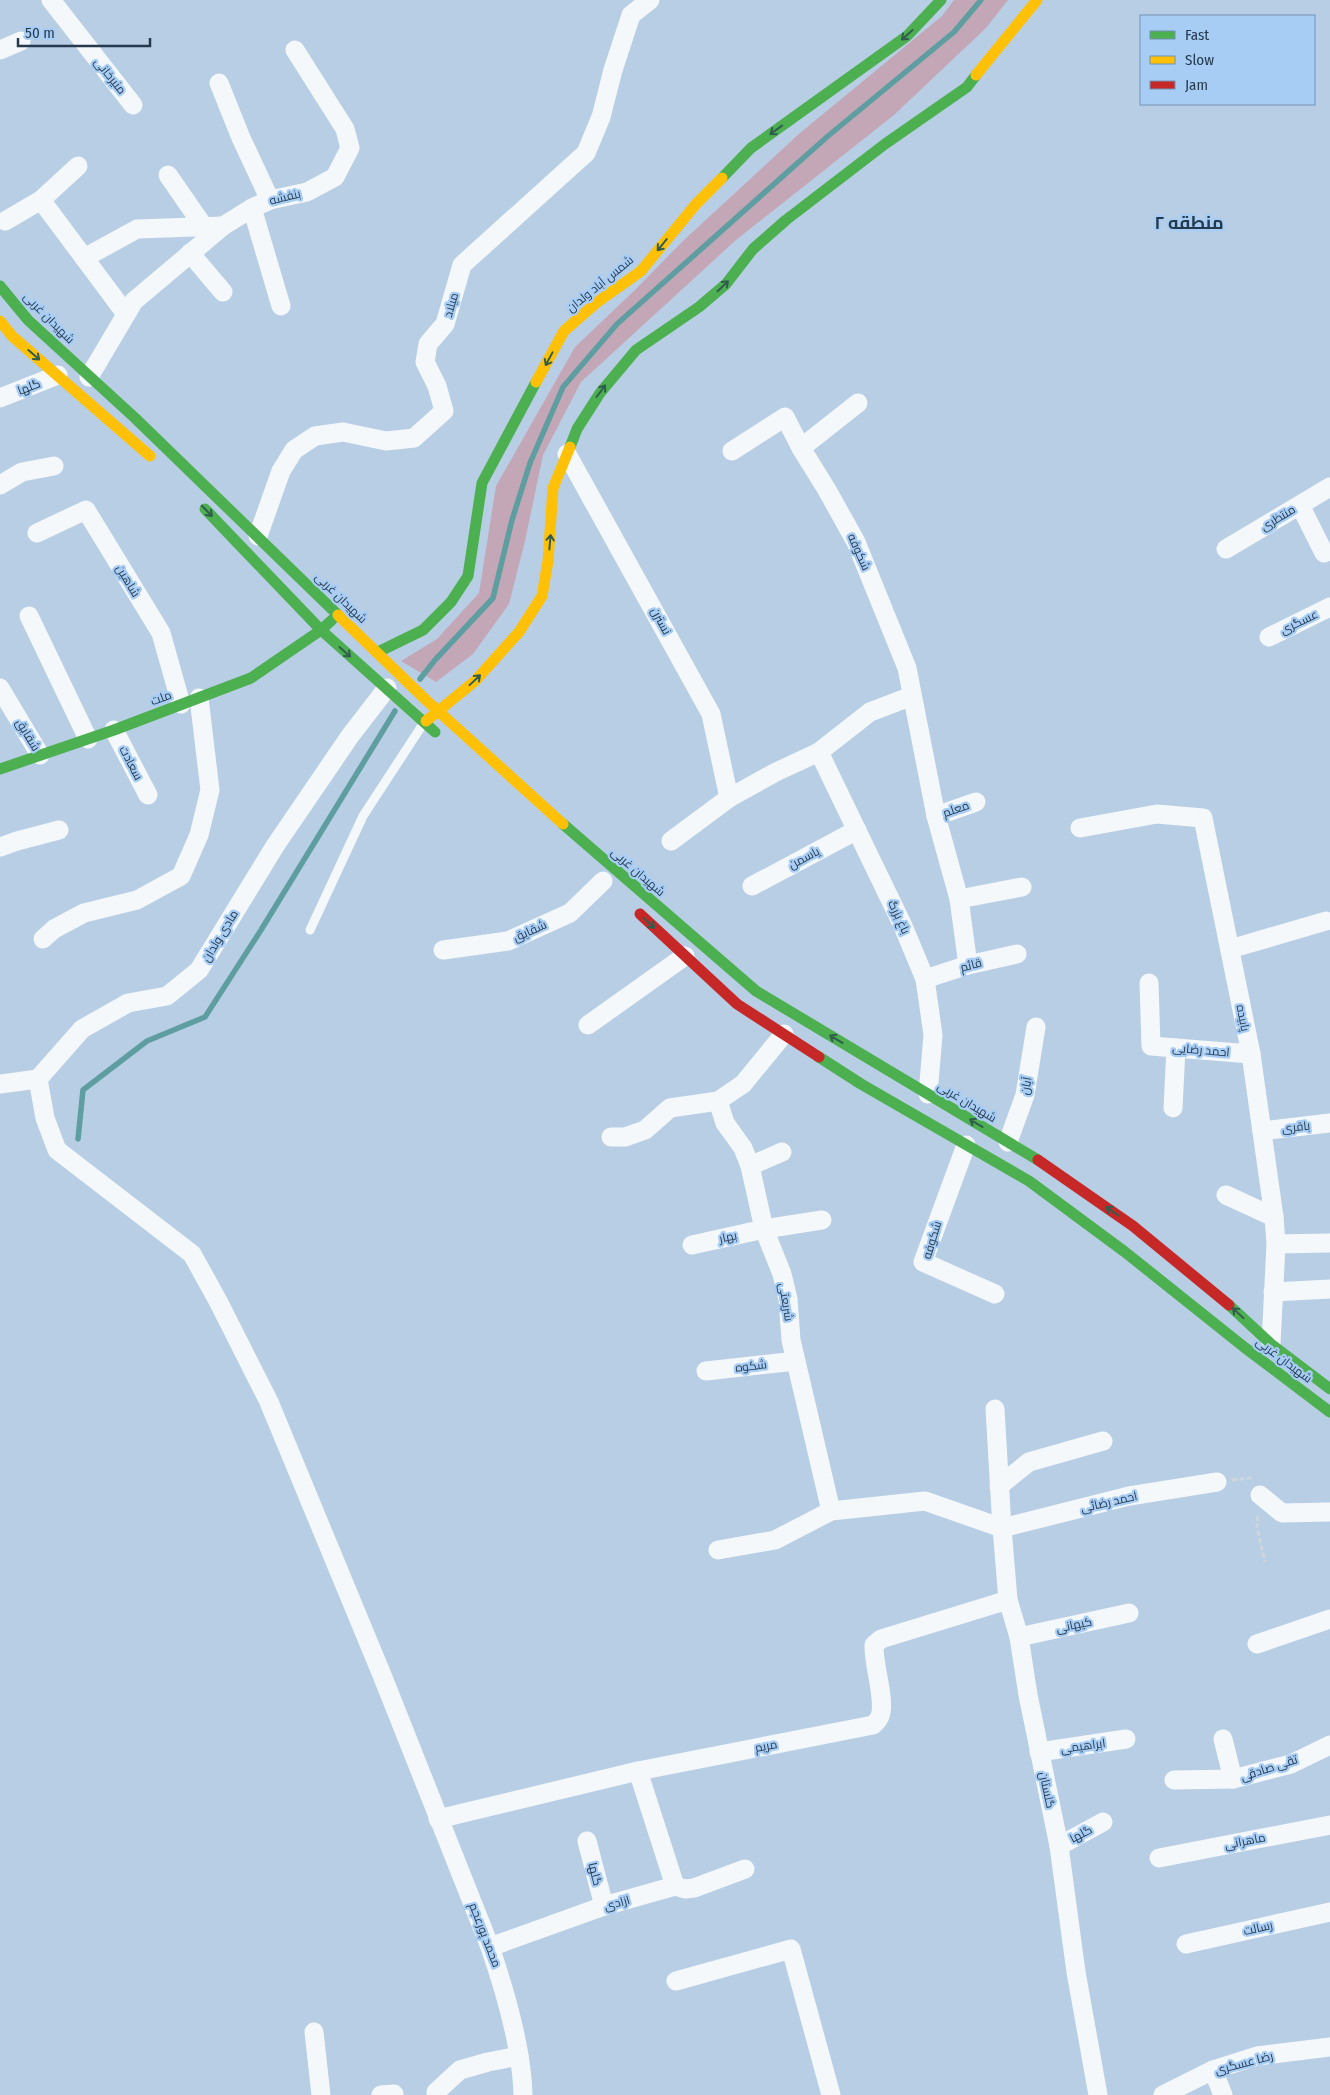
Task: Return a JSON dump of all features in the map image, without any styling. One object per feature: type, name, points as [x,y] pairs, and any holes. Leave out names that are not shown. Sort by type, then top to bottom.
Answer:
[{"type":"main road","name":"شمس آباد ولدان","points":[[378,652],[423,630],[451,602],[468,576],[482,483],[564,331],[596,303],[641,271],[696,204],[751,148],[908,36],[941,0]]},
{"type":"main road","points":[[424,722],[475,680],[518,632],[542,596],[548,561],[553,488],[577,429],[600,392],[636,350],[699,307],[726,284],[753,249],[810,201],[885,144],[967,86],[1037,0]]},
{"type":"main road","name":"شهیدان غربی","points":[[0,286],[28,320],[258,536],[437,710],[595,852],[756,991],[1049,1167],[1133,1226],[1235,1310],[1271,1344],[1330,1389]]},
{"type":"main road","points":[[0,321],[12,336],[157,462]]},
{"type":"main road","points":[[199,502],[321,630],[446,742]]},
{"type":"main road","name":"ملت","points":[[0,769],[114,730],[251,678],[321,630],[339,614]]},
{"type":"main road","name":"شهیدان غربی","points":[[634,909],[737,1004],[861,1084],[1029,1181],[1125,1252],[1244,1347],[1330,1412]]},
{"type":"street","name":"منیرخانی","points":[[50,0],[133,105]]},
{"type":"street","name":"میلاد","points":[[258,536],[282,471],[294,450],[301,445],[315,436],[343,432],[386,442],[414,438],[444,411],[436,386],[425,362],[428,344],[445,324],[462,265],[586,154],[601,117],[613,70],[632,15],[650,0]]},
{"type":"street","points":[[0,50],[21,42]]},
{"type":"street","name":"بنفشه","points":[[90,377],[134,301],[223,226],[252,208],[270,200],[307,192],[335,177],[350,148],[345,129],[295,50]]},
{"type":"street","points":[[219,83],[240,138],[270,200]]},
{"type":"street","points":[[6,221],[41,200],[78,166]]},
{"type":"street","points":[[168,175],[204,227]]},
{"type":"street","points":[[41,200],[126,314]]},
{"type":"street","points":[[252,208],[281,306]]},
{"type":"street","points":[[84,258],[137,229],[223,226]]},
{"type":"street","points":[[190,253],[223,292]]},
{"type":"street","name":"گلها","points":[[0,398],[58,375]]},
{"type":"street","points":[[801,448],[858,404]]},
{"type":"street","name":"شکوفه","points":[[732,451],[785,417],[856,542],[907,668],[936,816],[959,899],[968,965]]},
{"type":"street","name":"نسترن","points":[[567,454],[711,714],[729,798]]},
{"type":"street","points":[[0,485],[22,472],[54,466]]},
{"type":"street","name":"منتظری","points":[[1226,549],[1330,486]]},
{"type":"street","points":[[1300,504],[1324,553]]},
{"type":"street","name":"شاهین","points":[[37,533],[86,510],[160,633],[181,704]]},
{"type":"street","name":"عسگری","points":[[1269,637],[1330,607]]},
{"type":"street","points":[[29,616],[88,739]]},
{"type":"street","name":"شقایق","points":[[0,688],[40,755]]},
{"type":"street","name":"مادی ولدان","points":[[38,1079],[82,1029],[128,1003],[167,996],[199,970],[275,846],[350,736],[387,688]]},
{"type":"street","points":[[671,841],[729,798],[776,772],[820,752],[870,712],[912,696]]},
{"type":"street","points":[[43,939],[54,929],[84,913],[137,900],[181,876],[199,835],[210,790],[199,698]]},
{"type":"street","name":"سعادت","points":[[114,730],[148,795]]},
{"type":"street","name":"باغ بزرگ","points":[[820,752],[903,926],[925,978],[933,1035],[928,1094]]},
{"type":"street","name":"معلم","points":[[936,816],[976,802]]},
{"type":"street","name":"پابیده","points":[[1080,828],[1158,814],[1203,818],[1251,1054],[1274,1217],[1276,1244],[1271,1344]]},
{"type":"street","points":[[0,847],[59,830]]},
{"type":"street","name":"یاسمن","points":[[752,886],[857,830]]},
{"type":"street","name":"شقایق","points":[[443,950],[508,941],[570,913],[604,882]]},
{"type":"street","points":[[959,899],[1022,888]]},
{"type":"street","points":[[1230,949],[1326,921]]},
{"type":"street","name":"قائم","points":[[925,978],[968,965],[1017,954]]},
{"type":"street","points":[[588,1025],[685,956]]},
{"type":"street","name":"احمد رضایی","points":[[1149,983],[1150,1046],[1251,1054]]},
{"type":"street","name":"آبان","points":[[1008,1142],[1025,1095],[1036,1027]]},
{"type":"street","points":[[610,1137],[626,1137],[645,1130],[670,1108],[718,1101],[743,1084],[784,1034]]},
{"type":"street","points":[[1174,1108],[1176,1048]]},
{"type":"street","points":[[0,1084],[38,1079]]},
{"type":"street","name":"محمد پورعجم","points":[[38,1079],[45,1118],[57,1150],[192,1254],[270,1402],[382,1675],[490,1947],[501,1978],[519,2056],[523,2095]]},
{"type":"street","name":"شریعتی","points":[[718,1101],[725,1123],[743,1148],[750,1166],[764,1229],[782,1274],[788,1299],[791,1340],[831,1511]]},
{"type":"street","name":"باقری","points":[[1262,1131],[1330,1123]]},
{"type":"street","name":"شکوفه","points":[[966,1145],[923,1262],[995,1294]]},
{"type":"street","points":[[750,1166],[782,1152]]},
{"type":"street","points":[[1226,1196],[1274,1217]]},
{"type":"street","name":"بهار","points":[[692,1245],[764,1229],[822,1220]]},
{"type":"street","points":[[1276,1244],[1329,1243]]},
{"type":"street","points":[[1273,1292],[1330,1289]]},
{"type":"street","name":"شکوه","points":[[706,1371],[796,1361]]},
{"type":"street","name":"گلستان","points":[[996,1409],[999,1486],[1008,1600],[1019,1637],[1028,1695],[1059,1846],[1076,1972],[1098,2095]]},
{"type":"street","points":[[999,1486],[1029,1462],[1103,1441]]},
{"type":"street","name":"احمد رضائی","points":[[1002,1528],[1129,1496],[1217,1482]]},
{"type":"street","points":[[1260,1495],[1282,1513],[1330,1512]]},
{"type":"street","points":[[718,1550],[775,1540],[831,1511],[925,1501],[1002,1528]]},
{"type":"street","name":"مریم","points":[[438,1819],[638,1771],[872,1725],[880,1718],[881,1707],[873,1654],[874,1645],[881,1639],[1008,1600]]},
{"type":"street","name":"کیهانی","points":[[1019,1637],[1129,1613]]},
{"type":"street","points":[[1258,1644],[1330,1619]]},
{"type":"street","name":"ابراهیمی","points":[[1039,1752],[1126,1739]]},
{"type":"street","points":[[1223,1739],[1233,1779]]},
{"type":"street","name":"تقی صادقی","points":[[1174,1780],[1233,1779],[1291,1764],[1330,1745]]},
{"type":"street","points":[[638,1771],[675,1886]]},
{"type":"street","name":"گلها","points":[[1059,1846],[1103,1822]]},
{"type":"street","name":"ماهرانی","points":[[1160,1858],[1330,1825]]},
{"type":"street","name":"گلها","points":[[587,1841],[604,1906]]},
{"type":"street","name":"ازادی","points":[[490,1947],[604,1906],[675,1886],[685,1889],[694,1888],[745,1869]]},
{"type":"street","name":"رسالت","points":[[1186,1944],[1330,1912]]},
{"type":"street","points":[[676,1981],[790,1949],[831,2095]]},
{"type":"street","points":[[314,2032],[321,2095]]},
{"type":"street","name":"رضا عسگری","points":[[1163,2095],[1213,2070],[1258,2056],[1330,2046]]},
{"type":"street","points":[[436,2092],[460,2070],[519,2056]]},
{"type":"street","points":[[1213,2070],[1223,2095]]},
{"type":"lane","points":[[310,930],[363,816],[424,722]]},
{"type":"shaded area","points":[[954,0],[1008,0],[986,28],[894,115],[736,240],[581,382],[543,455],[525,541],[509,604],[473,654],[436,682],[401,661],[437,639],[479,593],[496,486],[575,347],[684,240],[800,133],[942,16]]},
{"type":"waterway","points":[[420,679],[435,660],[493,598],[512,520],[530,463],[563,387],[617,324],[828,136],[954,32],[981,0]]},
{"type":"waterway","points":[[78,1139],[83,1090],[147,1041],[205,1017],[261,930],[395,711]]},
{"type":"traffic: fast","points":[[722,178],[751,148],[907,36],[941,0]]},
{"type":"traffic: fast","points":[[570,447],[577,429],[600,393],[636,350],[699,307],[726,284],[753,249],[786,220],[885,144],[967,87],[976,75]]},
{"type":"traffic: fast","points":[[0,286],[28,320],[135,418],[338,615]]},
{"type":"traffic: fast","points":[[378,652],[423,630],[451,602],[468,576],[482,483],[536,382]]},
{"type":"traffic: fast","points":[[205,509],[321,630],[435,732]]},
{"type":"traffic: fast","points":[[0,769],[114,730],[251,678],[321,630],[332,620]]},
{"type":"traffic: fast","points":[[563,824],[756,991],[1038,1160]]},
{"type":"traffic: fast","points":[[819,1057],[861,1084],[1029,1181],[1125,1252],[1244,1347],[1330,1412]]},
{"type":"traffic: fast","points":[[1229,1305],[1271,1344],[1330,1389]]},
{"type":"traffic: slow","points":[[976,75],[1037,0]]},
{"type":"traffic: slow","points":[[536,382],[564,331],[596,303],[641,271],[696,204],[722,178]]},
{"type":"traffic: slow","points":[[0,321],[12,336],[150,456]]},
{"type":"traffic: slow","points":[[426,721],[475,681],[519,632],[542,596],[548,561],[553,488],[570,447]]},
{"type":"traffic: slow","points":[[338,615],[426,700],[563,824]]},
{"type":"traffic: jam","points":[[640,914],[737,1004],[819,1057]]},
{"type":"traffic: jam","points":[[1038,1160],[1133,1226],[1229,1305]]},
{"type":"district","name":"منطقه ۲","points":[[1189,223]]}]
